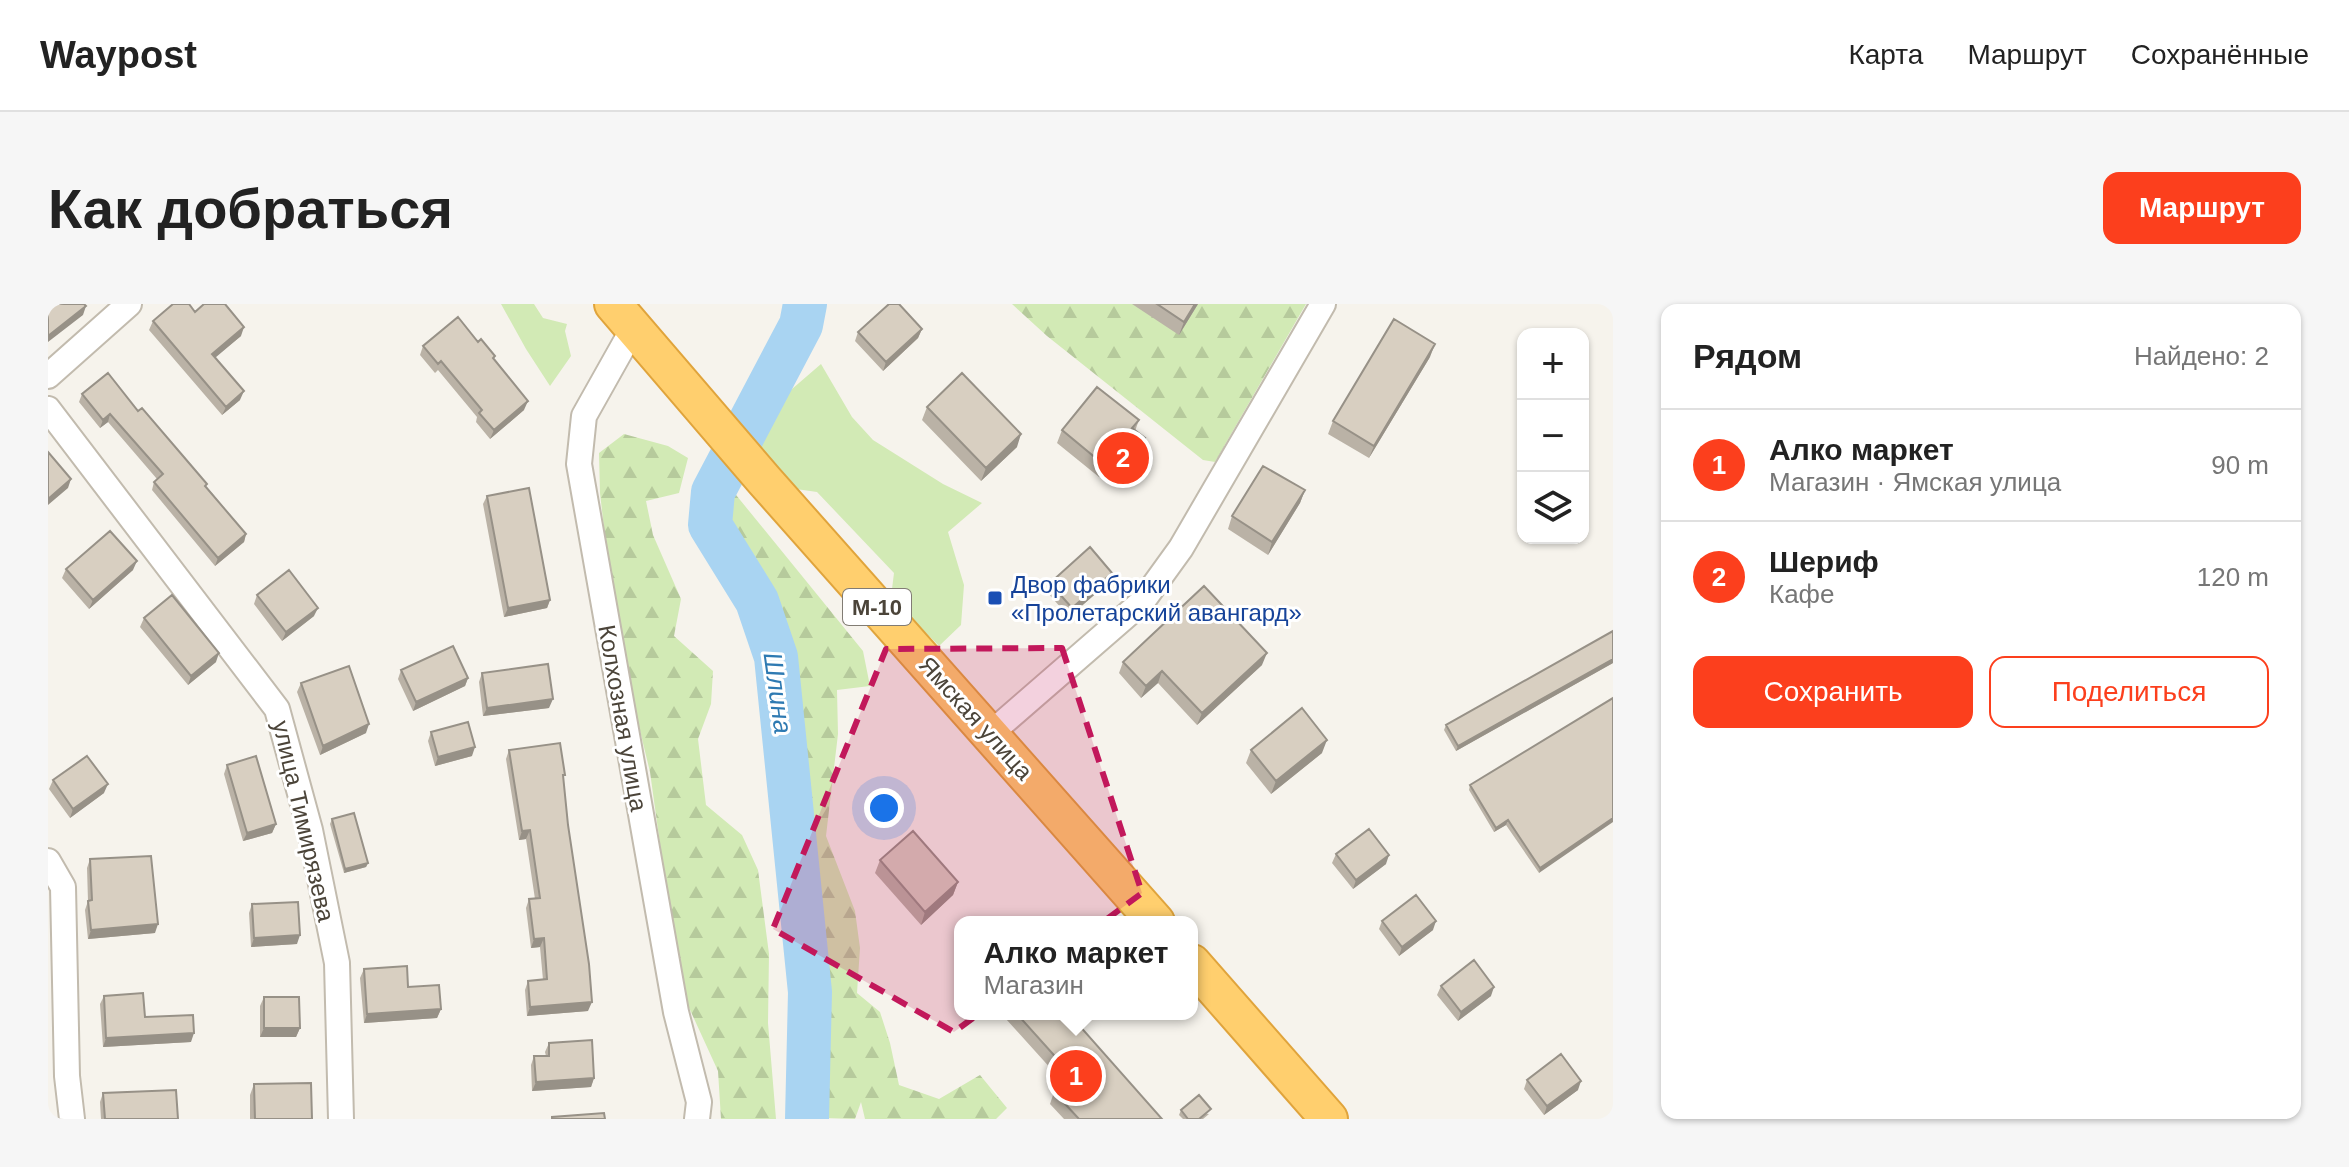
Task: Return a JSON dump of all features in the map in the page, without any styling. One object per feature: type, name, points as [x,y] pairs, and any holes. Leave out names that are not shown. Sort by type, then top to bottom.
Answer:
[{"type":"highway","name":"Ямская улица","points":[[624,316],[764,480],[1151,916]]},
{"type":"highway","points":[[1198,970],[1329,1119]]},
{"type":"street","points":[[48,376],[129,304]]},
{"type":"street","points":[[990,734],[1142,602],[1181,548],[1323,304]]},
{"type":"street","name":"Колхозная улица","points":[[624,316],[584,416],[579,464],[676,1012],[699,1102],[697,1119]]},
{"type":"street","name":"улица Тимирязева","points":[[48,409],[277,709],[310,830],[337,963],[341,1119]]},
{"type":"street","points":[[48,861],[63,887],[67,1076],[72,1119]]},
{"type":"highlighted area","points":[[1062,648],[1142,893],[954,1032],[773,929],[886,649]]},
{"type":"green space","points":[[501,304],[534,304],[543,318],[567,324],[565,331],[571,356],[550,386],[526,349]]},
{"type":"green space","points":[[1012,304],[1306,304],[1215,462],[1203,460],[1047,336]]},
{"type":"green space","points":[[821,364],[852,417],[873,440],[943,484],[982,503],[948,532],[964,585],[961,625],[939,646],[891,597],[894,573],[817,492],[789,488],[756,445],[770,408]]},
{"type":"green space","points":[[624,434],[668,446],[688,458],[679,493],[646,501],[653,535],[681,599],[674,636],[713,671],[711,704],[698,739],[706,805],[742,835],[758,870],[769,954],[768,1023],[776,1119],[721,1119],[718,1071],[680,988],[650,772],[627,677],[609,572],[600,493],[599,453]]},
{"type":"green space","points":[[732,490],[863,651],[870,686],[837,690],[838,734],[826,836],[855,911],[860,948],[857,993],[880,1012],[899,1085],[939,1099],[980,1075],[1007,1108],[996,1119],[865,1119],[861,1102],[855,1119],[825,1118],[824,1028],[817,928],[805,842],[791,674],[782,620],[743,557],[718,524]]},
{"type":"building","points":[[48,304],[84,304],[86,306],[48,336]]},
{"type":"building","points":[[173,304],[189,304],[195,312],[204,304],[225,304],[244,327],[212,354],[244,391],[226,407],[153,321]]},
{"type":"building","points":[[889,304],[899,304],[922,329],[886,362],[858,332]]},
{"type":"building","points":[[1157,304],[1195,304],[1184,322]]},
{"type":"building","points":[[458,317],[478,342],[481,339],[528,401],[494,430],[479,413],[482,410],[441,361],[438,364],[423,346]]},
{"type":"building","points":[[1394,319],[1435,344],[1374,446],[1333,421]]},
{"type":"building","points":[[108,373],[138,411],[142,408],[246,534],[218,558],[154,482],[163,474],[110,414],[103,420],[82,394]]},
{"type":"building","points":[[962,373],[1021,434],[986,468],[927,407]]},
{"type":"building","points":[[1097,387],[1139,420],[1132,428],[1145,438],[1126,461],[1113,451],[1103,464],[1062,430]]},
{"type":"building","points":[[48,452],[71,479],[48,499]]},
{"type":"building","points":[[1263,466],[1305,490],[1272,542],[1232,516]]},
{"type":"building","points":[[529,488],[550,600],[508,608],[487,496]]},
{"type":"building","points":[[110,531],[137,561],[93,600],[66,569]]},
{"type":"building","points":[[1090,547],[1112,573],[1072,608],[1050,583]]},
{"type":"building","points":[[289,570],[318,608],[286,632],[257,595]]},
{"type":"building","points":[[1204,586],[1267,653],[1202,713],[1162,671],[1146,686],[1123,662]]},
{"type":"building","points":[[172,595],[219,653],[191,676],[144,618]]},
{"type":"building","points":[[1613,631],[1613,659],[1458,746],[1446,725]]},
{"type":"building","points":[[453,646],[468,678],[416,702],[401,670]]},
{"type":"building","points":[[548,664],[553,699],[487,708],[482,673]]},
{"type":"building","points":[[349,666],[369,724],[323,746],[301,683]]},
{"type":"building","points":[[1613,698],[1613,818],[1540,868],[1508,820],[1496,828],[1470,785]]},
{"type":"building","points":[[1302,708],[1327,740],[1276,781],[1251,750]]},
{"type":"building","points":[[468,722],[475,747],[438,757],[431,732]]},
{"type":"building","points":[[560,743],[592,1002],[530,1007],[528,981],[547,979],[544,938],[534,939],[529,899],[540,898],[530,830],[522,831],[509,750]]},
{"type":"building","points":[[87,756],[108,784],[73,809],[53,780]]},
{"type":"building","points":[[256,756],[276,824],[247,833],[227,765]]},
{"type":"building","points":[[354,813],[368,863],[345,869],[332,819]]},
{"type":"building","points":[[1369,829],[1389,855],[1356,880],[1336,854]]},
{"type":"building","points":[[913,831],[958,882],[925,912],[880,860]]},
{"type":"building","points":[[151,856],[158,924],[91,930],[88,901],[92,900],[90,859]]},
{"type":"building","points":[[1416,895],[1436,921],[1402,947],[1382,921]]},
{"type":"building","points":[[298,902],[300,935],[254,938],[252,904]]},
{"type":"building","points":[[1474,960],[1494,987],[1461,1012],[1441,986]]},
{"type":"building","points":[[407,966],[408,987],[439,985],[441,1009],[367,1014],[364,969]]},
{"type":"building","points":[[143,993],[145,1017],[193,1015],[194,1033],[106,1038],[104,996]]},
{"type":"building","points":[[264,997],[299,997],[300,1028],[264,1028]]},
{"type":"building","points":[[1022,1020],[1074,1020],[1162,1119],[1079,1119],[1054,1092],[1066,1082],[1054,1069],[1061,1063]]},
{"type":"building","points":[[592,1040],[594,1078],[536,1082],[534,1056],[549,1056],[549,1043]]},
{"type":"building","points":[[1561,1054],[1581,1081],[1547,1106],[1527,1080]]},
{"type":"building","points":[[311,1083],[312,1119],[255,1119],[254,1084]]},
{"type":"building","points":[[176,1090],[178,1119],[105,1119],[103,1093]]},
{"type":"building","points":[[1199,1095],[1211,1109],[1199,1119],[1188,1119],[1181,1110]]},
{"type":"building","points":[[604,1113],[605,1119],[552,1119],[552,1117]]},
{"type":"waterway","name":"Шлина","points":[[805,304],[801,325],[713,492],[710,525],[757,601],[776,657],[810,992],[807,1119]]},
{"type":"place","name":"Шериф","points":[[1123,458]]},
{"type":"place","name":"Двор фабрики «Пролетарский авангард»","points":[[995,598]]},
{"type":"place","name":"Алко маркет","points":[[1076,1076]]}]
